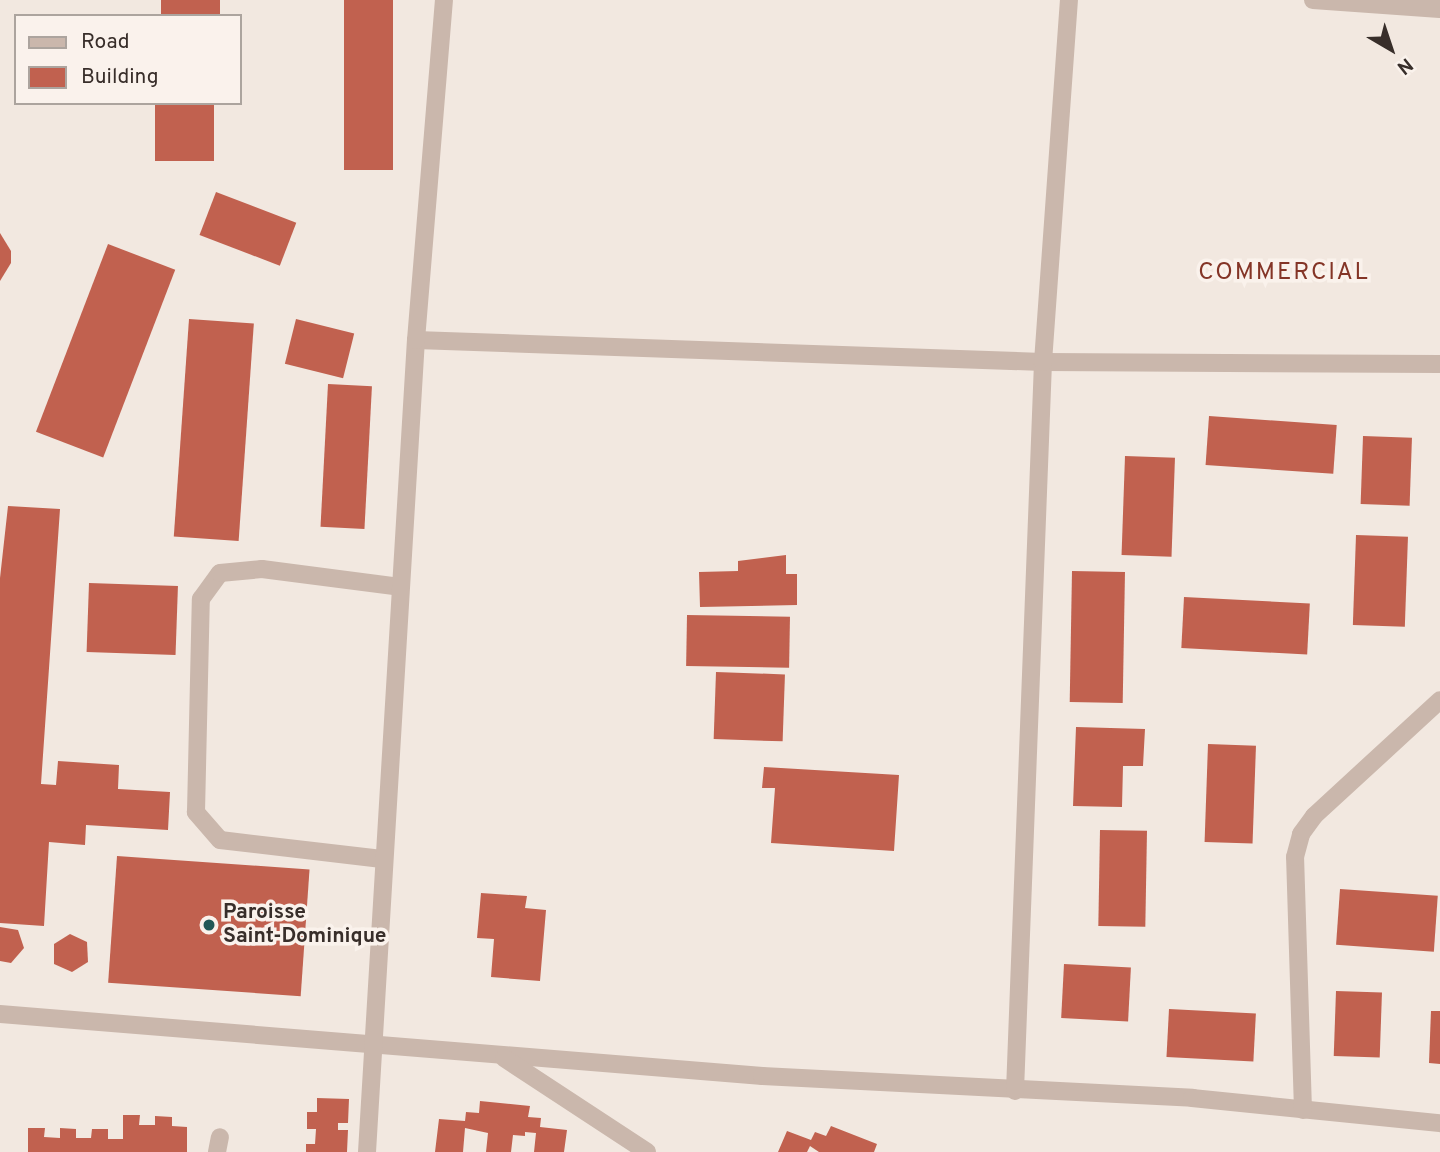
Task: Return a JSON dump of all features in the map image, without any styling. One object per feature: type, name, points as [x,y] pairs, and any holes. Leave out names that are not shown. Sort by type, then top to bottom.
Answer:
[{"type":"street","points":[[367,1152],[370,1046],[416,340],[444,0]]},
{"type":"street","points":[[1015,1091],[1043,362],[1069,0]]},
{"type":"street","points":[[1313,0],[1440,9]]},
{"type":"street","points":[[416,340],[1043,362],[1440,364]]},
{"type":"street","points":[[382,859],[220,840],[196,812],[201,599],[220,573],[262,569],[400,587]]},
{"type":"street","points":[[1303,1110],[1295,857],[1301,834],[1314,816],[1440,700]]},
{"type":"street","points":[[0,1014],[501,1056],[1015,1091],[1192,1098],[1440,1123]]},
{"type":"street","points":[[501,1056],[647,1152]]},
{"type":"building","points":[[161,0],[220,0],[220,14],[161,14]]},
{"type":"building","points":[[344,0],[393,0],[393,170],[344,170]]},
{"type":"building","points":[[155,105],[214,105],[214,161],[155,161]]},
{"type":"building","points":[[216,192],[296,223],[280,266],[200,235]]},
{"type":"building","points":[[0,233],[11,251],[11,263],[0,281]]},
{"type":"building","points":[[108,244],[175,270],[103,457],[36,432]]},
{"type":"building","points":[[189,319],[254,324],[239,541],[174,536]]},
{"type":"building","points":[[296,319],[354,334],[343,378],[285,364]]},
{"type":"building","points":[[328,384],[372,386],[364,529],[321,527]]},
{"type":"building","points":[[1209,416],[1337,425],[1333,474],[1206,465]]},
{"type":"building","points":[[1363,436],[1412,438],[1410,506],[1361,504]]},
{"type":"building","points":[[1125,456],[1175,458],[1172,557],[1122,555]]},
{"type":"building","points":[[8,506],[60,509],[41,784],[56,785],[58,761],[119,765],[118,789],[170,792],[168,830],[86,825],[85,845],[49,842],[44,926],[0,923],[0,578]]},
{"type":"building","points":[[1356,535],[1408,537],[1405,627],[1353,625]]},
{"type":"building","points":[[786,555],[786,574],[797,574],[797,605],[700,607],[699,572],[738,571],[738,561]]},
{"type":"building","points":[[1072,571],[1125,572],[1123,703],[1070,702]]},
{"type":"building","points":[[89,583],[178,586],[176,655],[87,652]]},
{"type":"building","points":[[1184,597],[1310,604],[1307,655],[1181,648]]},
{"type":"building","points":[[687,615],[790,617],[789,668],[686,666]]},
{"type":"building","points":[[716,672],[785,674],[783,741],[714,739]]},
{"type":"building","points":[[1076,727],[1145,729],[1143,766],[1123,766],[1122,807],[1073,806]]},
{"type":"building","points":[[1208,744],[1256,746],[1253,844],[1205,842]]},
{"type":"building","points":[[764,767],[899,775],[894,851],[771,843],[775,788],[762,788]]},
{"type":"building","points":[[1100,830],[1147,831],[1145,927],[1098,926]]},
{"type":"building","name":"Paroisse Saint-Dominique","points":[[117,856],[310,869],[301,996],[108,983]]},
{"type":"building","points":[[1340,889],[1438,896],[1434,952],[1336,945]]},
{"type":"building","points":[[481,893],[527,896],[525,908],[546,910],[540,981],[491,977],[494,939],[477,938]]},
{"type":"building","points":[[0,927],[18,930],[24,948],[11,963],[0,961]]},
{"type":"building","points":[[70,934],[87,942],[88,962],[72,972],[54,964],[54,944]]},
{"type":"building","points":[[1064,964],[1131,968],[1128,1021],[1061,1018]]},
{"type":"building","points":[[1336,991],[1382,993],[1380,1058],[1334,1056]]},
{"type":"building","points":[[1169,1009],[1256,1014],[1253,1061],[1166,1057]]},
{"type":"building","points":[[1431,1011],[1440,1011],[1440,1064],[1429,1063]]},
{"type":"building","points":[[317,1098],[349,1099],[348,1123],[338,1123],[338,1130],[348,1130],[347,1152],[306,1152],[306,1144],[315,1144],[316,1129],[307,1129],[307,1112],[317,1112]]},
{"type":"building","points":[[480,1101],[530,1106],[528,1117],[541,1118],[540,1127],[567,1130],[564,1152],[534,1152],[536,1133],[525,1132],[525,1136],[513,1135],[511,1152],[486,1152],[488,1133],[465,1128],[463,1152],[435,1152],[439,1119],[465,1121],[466,1112],[479,1113]]},
{"type":"building","points":[[123,1115],[140,1115],[139,1125],[155,1125],[155,1116],[172,1117],[172,1126],[187,1127],[187,1152],[28,1152],[28,1128],[45,1128],[44,1137],[60,1138],[60,1128],[76,1129],[76,1138],[91,1138],[92,1129],[108,1129],[108,1139],[123,1139]]},
{"type":"building","points":[[831,1126],[877,1144],[874,1152],[819,1152],[810,1146],[807,1152],[778,1152],[787,1131],[811,1140],[815,1132],[826,1136]]},
{"type":"place","name":"Paroisse Saint-Dominique","points":[[209,925]]},
{"type":"district","name":"COMMERCIAL","points":[[1284,274]]}]
